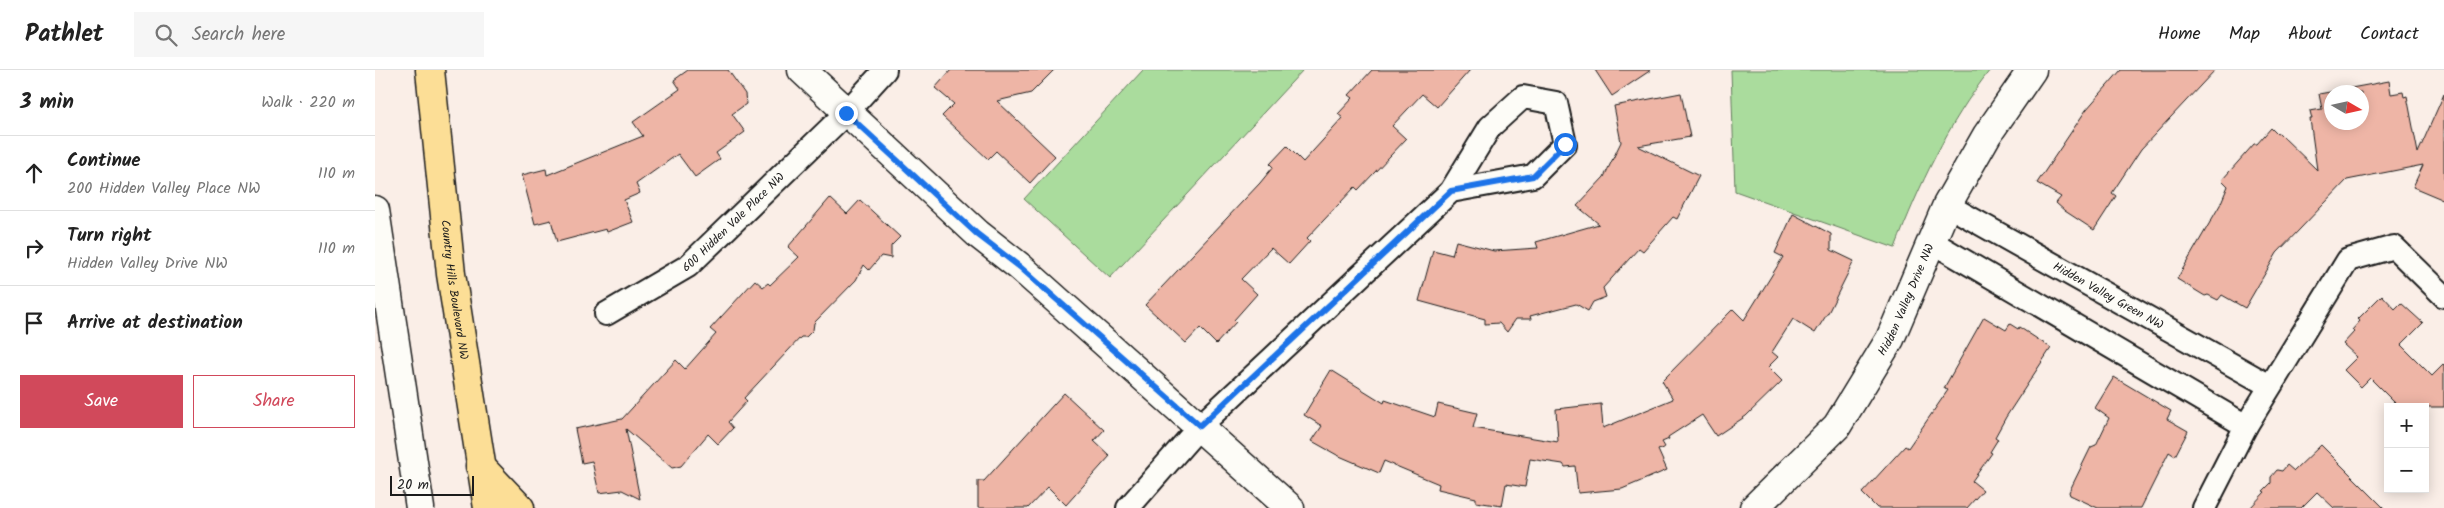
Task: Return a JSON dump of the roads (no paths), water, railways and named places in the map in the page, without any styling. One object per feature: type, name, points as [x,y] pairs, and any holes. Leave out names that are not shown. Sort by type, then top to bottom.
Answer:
[{"type":"main road","name":"Country Hills Boulevard NW","points":[[430,70],[451,274],[488,508]]},
{"type":"main road","points":[[480,466],[520,508]]},
{"type":"street","points":[[802,70],[977,234],[1020,267],[1290,508]]},
{"type":"street","name":"600 Hidden Vale Place NW","points":[[606,314],[688,266],[846,113],[885,70]]},
{"type":"street","name":"Hidden Valley Drive NW","points":[[1754,508],[1837,426],[1890,338],[1947,205],[1987,135],[2032,70]]},
{"type":"street","points":[[1128,508],[1200,426],[1451,191],[1490,127],[1523,97],[1556,104],[1565,144],[1533,176],[1451,191]]},
{"type":"street","name":"Hidden Valley Green NW","points":[[1947,205],[2270,386]]},
{"type":"street","points":[[375,210],[420,508]]},
{"type":"street","points":[[1932,242],[2246,426]]},
{"type":"street","points":[[2204,508],[2246,426],[2348,260],[2394,247],[2444,296]]}]
